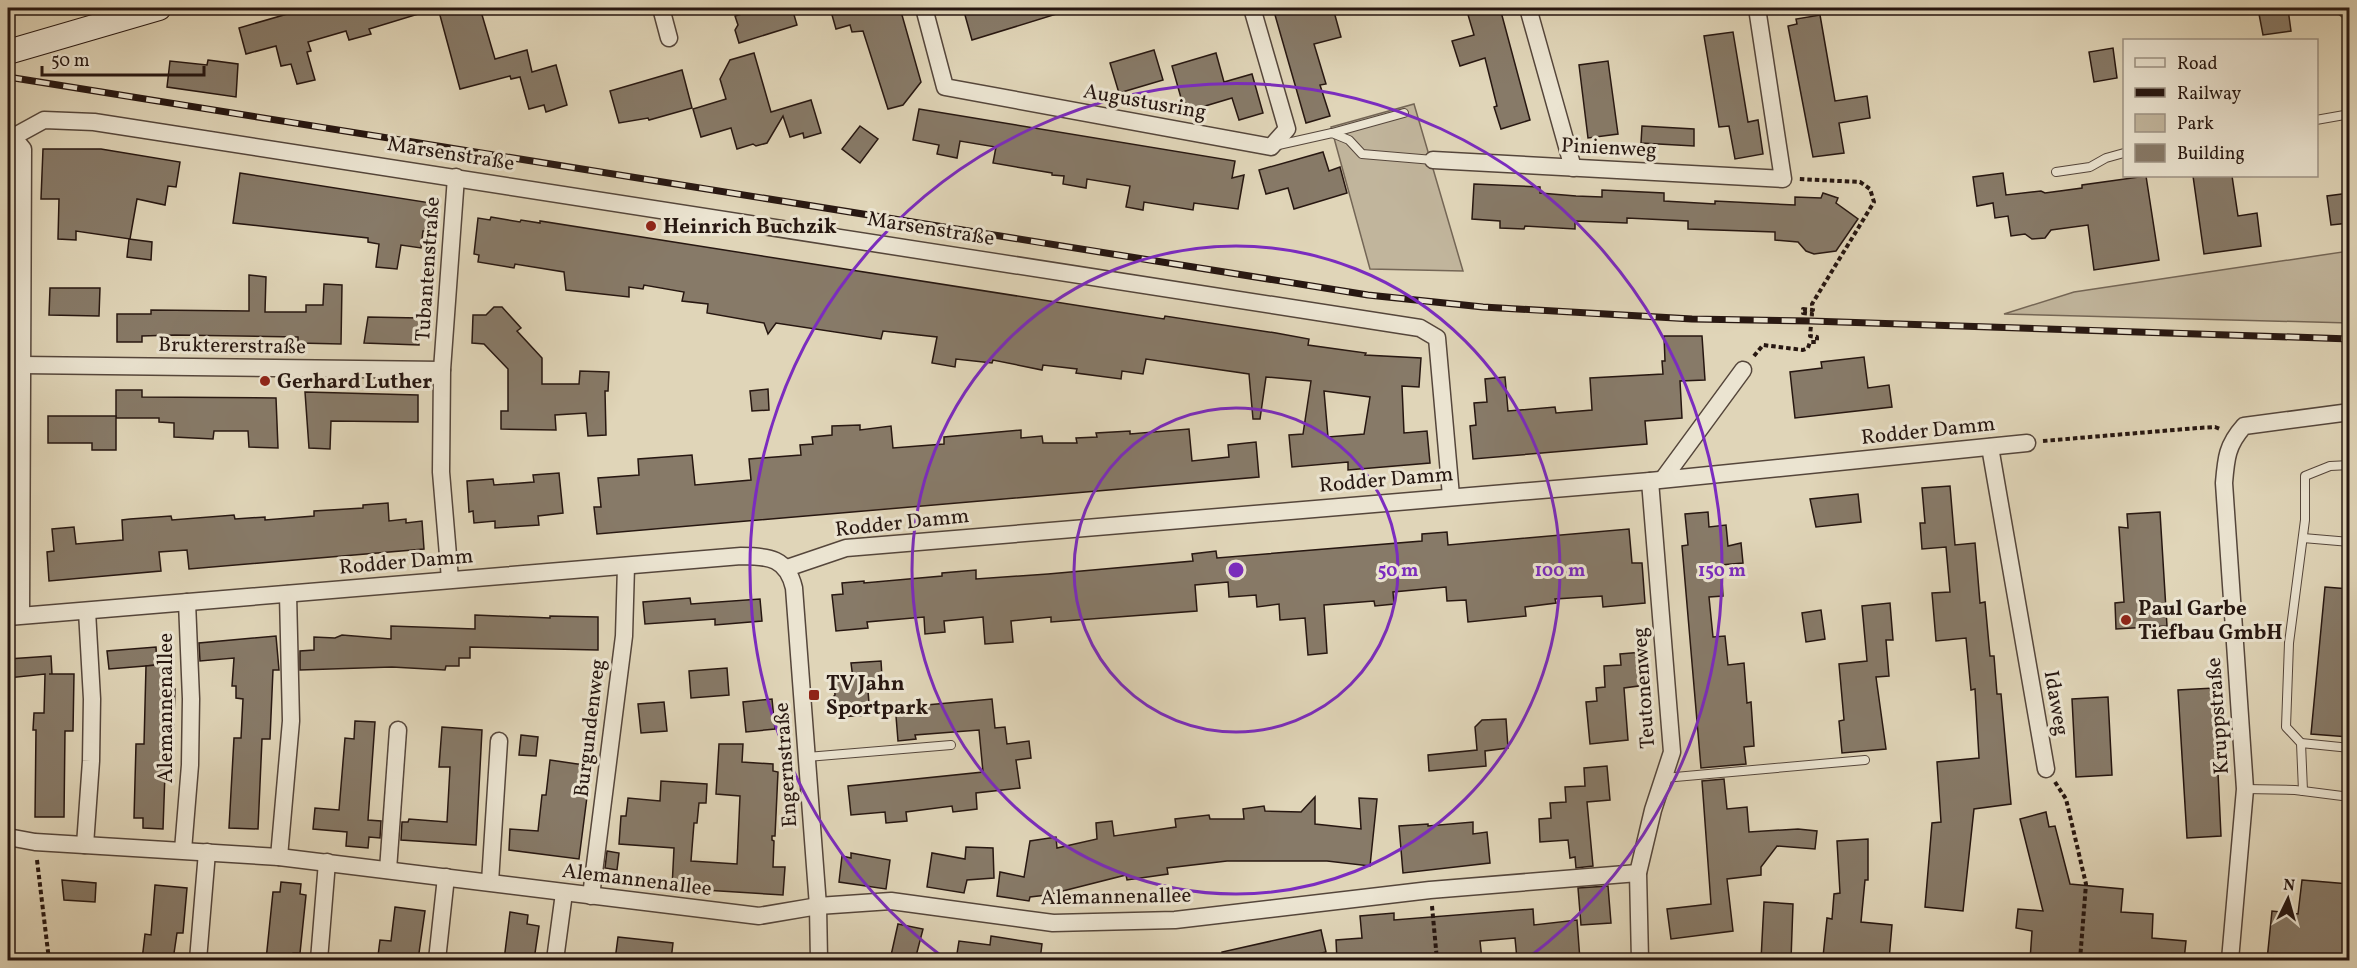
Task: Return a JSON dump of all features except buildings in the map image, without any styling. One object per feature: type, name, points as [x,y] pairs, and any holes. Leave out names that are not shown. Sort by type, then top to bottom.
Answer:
[{"type":"main road","points":[[8,52],[159,8]]},
{"type":"street","points":[[661,8],[669,38]]},
{"type":"street","name":"Augustusring","points":[[924,8],[945,87],[1271,147]]},
{"type":"street","points":[[1252,8],[1287,129],[1271,147]]},
{"type":"street","points":[[1528,8],[1573,168]]},
{"type":"street","points":[[1757,8],[1783,178]]},
{"type":"street","points":[[2345,8],[2349,12]]},
{"type":"street","name":"Marsenstraße","points":[[9,136],[44,120],[94,122],[1420,328],[1437,338],[1451,496]]},
{"type":"street","points":[[9,136],[23,149],[22,365],[14,616]]},
{"type":"street","name":"Pinienweg","points":[[1433,160],[1783,178]]},
{"type":"street","name":"Tubantenstraße","points":[[450,579],[441,472],[442,370],[456,177]]},
{"type":"street","name":"Bruktererstraße","points":[[22,365],[442,370]]},
{"type":"street","points":[[1657,480],[1743,370]]},
{"type":"street","name":"Kruppstraße","points":[[2230,960],[2245,789],[2224,483],[2227,452],[2244,426],[2349,412]]},
{"type":"street","name":"Rodder Damm","points":[[14,616],[757,556],[775,560],[787,568],[846,548],[1657,480],[2027,442]]},
{"type":"street","name":"Idaweg","points":[[1990,447],[2046,769]]},
{"type":"street","name":"Teutonenweg","points":[[1640,960],[1638,873],[1653,810],[1672,752],[1657,480]]},
{"type":"street","name":"Burgundenweg","points":[[591,896],[624,636],[626,566]]},
{"type":"street","name":"Engernstraße","points":[[787,568],[794,588],[818,906],[819,960]]},
{"type":"street","points":[[279,857],[291,722],[288,594]]},
{"type":"street","name":"Alemannenallee","points":[[183,850],[190,765],[191,699],[187,602]]},
{"type":"street","points":[[85,845],[91,762],[92,699],[87,611]]},
{"type":"street","points":[[388,870],[398,730]]},
{"type":"street","points":[[490,882],[499,741]]},
{"type":"street","name":"Alemannenallee","points":[[8,837],[35,842],[183,850],[327,862],[759,916],[818,906],[891,901],[1053,923],[1175,920],[1430,890],[1638,873]]},
{"type":"street","points":[[198,960],[207,852]]},
{"type":"street","points":[[319,960],[327,862]]},
{"type":"street","points":[[437,960],[446,877]]},
{"type":"street","points":[[555,960],[564,893]]},
{"type":"lane","points":[[1271,147],[1404,113]]},
{"type":"lane","points":[[2318,120],[2349,114]]},
{"type":"lane","points":[[1332,133],[1349,140],[1362,154],[1433,160]]},
{"type":"lane","points":[[2056,172],[2090,167],[2106,158],[2123,153]]},
{"type":"lane","points":[[2349,465],[2330,466],[2305,476],[2305,520],[2289,643],[2286,728],[2301,743],[2349,748]]},
{"type":"lane","points":[[2303,538],[2349,542]]},
{"type":"lane","points":[[2301,743],[2303,792]]},
{"type":"lane","points":[[807,757],[951,745]]},
{"type":"lane","points":[[1664,778],[1865,760]]},
{"type":"lane","points":[[2245,789],[2349,797]]},
{"type":"path","points":[[1743,370],[1762,345],[1803,350],[1808,348],[1810,342],[1817,342],[1817,337],[1810,336],[1812,314],[1803,313],[1803,309],[1813,310],[1812,304],[1874,202],[1870,189],[1860,182],[1783,178]]},
{"type":"path","name":"Rodder Damm","points":[[2027,442],[2198,428]]},
{"type":"path","points":[[2046,769],[2066,799],[2086,884],[2080,960]]},
{"type":"path","points":[[35,842],[49,960]]},
{"type":"path","points":[[1430,890],[1437,960]]},
{"type":"green space","points":[[1414,104],[1463,271],[1370,269],[1331,127]]},
{"type":"green space","points":[[2349,251],[2349,323],[2004,314],[2074,292]]},
{"type":"railway","points":[[8,77],[1368,295],[1483,307],[1692,319],[2350,339]]},
{"type":"place","name":"Heinrich Buchzik","points":[[651,226]]},
{"type":"place","name":"Gerhard Luther","points":[[265,381]]},
{"type":"place","name":"Paul Garbe Tiefbau GmbH","points":[[2126,620]]},
{"type":"place","name":"TV Jahn Sportpark","points":[[814,695]]}]
